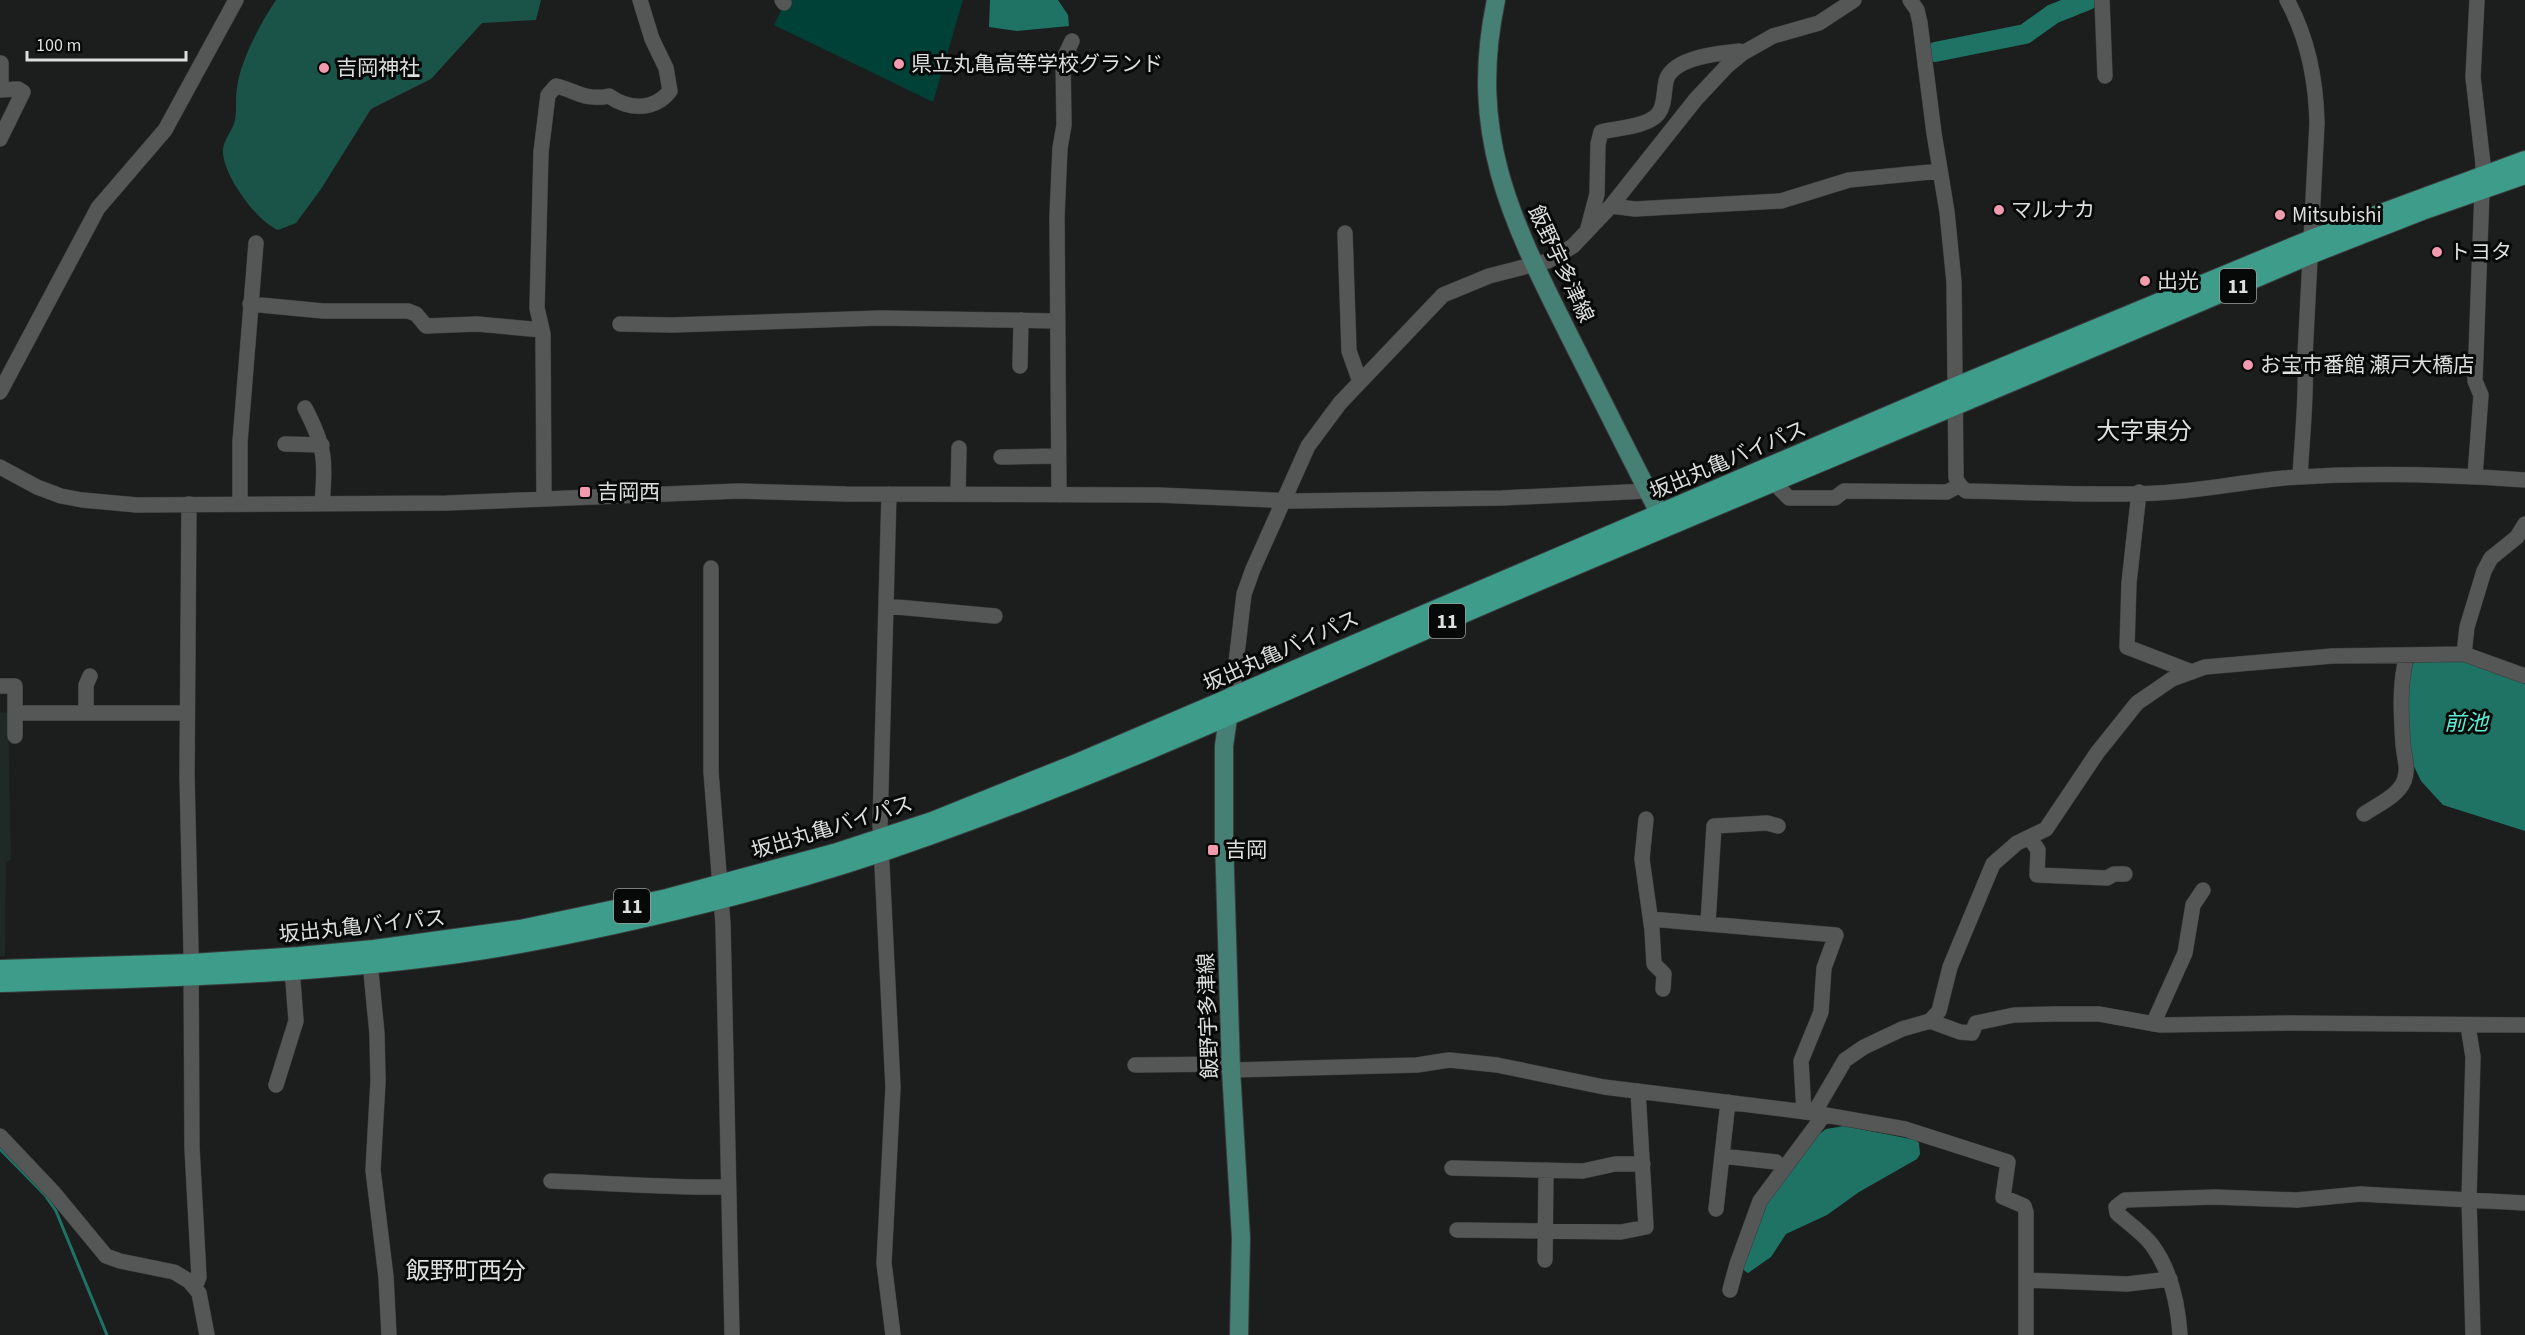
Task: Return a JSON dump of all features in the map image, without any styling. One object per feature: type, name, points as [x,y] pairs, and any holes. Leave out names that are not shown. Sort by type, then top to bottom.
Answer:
[{"type":"highway","name":"坂出丸亀バイパス","points":[[0,983],[191,970],[374,951],[520,929],[720,891],[834,853],[931,836],[1083,776],[1227,715],[1663,521],[1954,396],[2311,247],[2482,182],[2525,160]]},
{"type":"highway","name":"坂出丸亀バイパス","points":[[2482,182],[2525,175]]},
{"type":"highway","name":"坂出丸亀バイパス","points":[[1663,521],[1774,483],[1954,396]]},
{"type":"highway","name":"坂出丸亀バイパス","points":[[880,844],[1232,697],[1391,643]]},
{"type":"highway","name":"坂出丸亀バイパス","points":[[0,969],[289,970],[374,951]]},
{"type":"main road","name":"飯野宇多津線","points":[[1496,0],[1486,73],[1487,109],[1492,150],[1509,207],[1535,265],[1663,521]]},
{"type":"main road","name":"飯野宇多津線","points":[[1232,697],[1227,715],[1224,746],[1224,828],[1231,1067],[1242,1238],[1239,1335]]},
{"type":"street","points":[[0,392],[98,208],[165,130],[236,0]]},
{"type":"street","points":[[544,499],[545,407],[542,330],[537,309],[541,152],[548,95],[556,86],[585,98],[597,99],[609,96],[620,104],[633,106],[647,106],[662,101],[670,91],[666,68],[652,39],[640,0]]},
{"type":"street","points":[[1232,697],[1244,594],[1266,537],[1308,446],[1340,404],[1443,295],[1489,276],[1548,261],[1573,246],[1611,206],[1696,99],[1720,72],[1743,53],[1773,36],[1819,23],[1854,0]]},
{"type":"street","points":[[1910,0],[1917,10],[1920,22],[1947,212],[1954,282],[1956,477],[1966,491],[2188,491],[2300,477],[2371,473],[2525,480]]},
{"type":"street","points":[[2102,0],[2105,76]]},
{"type":"street","points":[[2287,0],[2301,25],[2317,97],[2305,356],[2307,393],[2303,416],[2300,477]]},
{"type":"street","points":[[2475,476],[2481,395],[2475,381],[2482,182],[2473,77],[2477,0]]},
{"type":"street","points":[[1059,495],[1057,216],[1060,147],[1064,125],[1063,60],[1072,41]]},
{"type":"street","points":[[1587,231],[1597,194],[1598,144],[1601,132],[1644,122],[1658,114],[1668,77],[1680,66],[1705,54],[1739,51],[1743,53]]},
{"type":"street","points":[[0,139],[22,92],[18,89],[1,90],[1,63]]},
{"type":"street","points":[[1611,206],[1635,209],[1781,201],[1849,180],[1940,171]]},
{"type":"street","points":[[1345,233],[1349,351],[1360,382]]},
{"type":"street","points":[[240,504],[240,442],[256,243]]},
{"type":"street","points":[[250,304],[323,312],[408,311],[416,314],[426,326],[484,324],[542,330]]},
{"type":"street","points":[[620,324],[672,325],[880,318],[1057,321]]},
{"type":"street","points":[[1020,366],[1021,320]]},
{"type":"street","points":[[305,408],[322,445],[325,476],[322,503]]},
{"type":"street","points":[[285,444],[322,445]]},
{"type":"street","points":[[958,494],[959,448]]},
{"type":"street","points":[[1001,457],[1058,456]]},
{"type":"street","points":[[0,467],[37,487],[80,500],[137,505],[544,499],[728,491],[1158,495],[1284,501],[1502,498],[1647,491]]},
{"type":"street","points":[[1774,483],[1789,498],[1835,498],[1844,491],[1947,492],[1960,485]]},
{"type":"street","points":[[2139,492],[2129,583],[2127,647],[2192,672]]},
{"type":"street","points":[[889,494],[880,844],[893,1087],[884,1263],[892,1335]]},
{"type":"street","points":[[189,504],[186,713],[192,1148],[199,1277],[195,1287]]},
{"type":"street","points":[[2464,654],[2468,627],[2484,571],[2491,558],[2517,537],[2525,524]]},
{"type":"street","points":[[711,568],[711,772],[720,891],[732,1335]]},
{"type":"street","points":[[886,606],[995,616]]},
{"type":"street","points":[[1930,1021],[1943,1001],[1950,967],[1993,864],[2007,850],[2046,829],[2097,753],[2137,703],[2172,679],[2205,667],[2276,660],[2332,656],[2464,654],[2525,676]]},
{"type":"street","points":[[2364,814],[2393,794],[2404,783],[2407,769],[2403,746],[2402,674],[2407,655]]},
{"type":"street","points":[[86,713],[86,685],[90,676]]},
{"type":"street","points":[[0,686],[15,686],[15,736]]},
{"type":"street","points":[[15,713],[186,713]]},
{"type":"street","points":[[1646,819],[1642,859],[1651,919],[1654,964],[1664,974],[1663,990]]},
{"type":"street","points":[[1708,923],[1714,826],[1767,823],[1778,826]]},
{"type":"street","points":[[2030,838],[2038,850],[2037,875],[2107,878],[2125,874]]},
{"type":"street","points":[[2153,1024],[2185,953],[2193,905],[2203,890]]},
{"type":"street","points":[[1651,919],[1836,935],[1824,968],[1821,1012],[1801,1061],[1814,1113]]},
{"type":"street","points":[[374,951],[371,972],[378,1081],[373,1170],[386,1277],[389,1335]]},
{"type":"street","points":[[276,1085],[296,1021],[293,981],[289,970]]},
{"type":"street","points":[[1730,1290],[1760,1201],[1845,1060],[1863,1047],[1902,1029],[1930,1021],[1960,1032],[1971,1033],[1977,1023],[2014,1015],[2099,1014],[2153,1024],[2525,1025]]},
{"type":"street","points":[[2468,1026],[2473,1057],[2469,1199],[2473,1335]]},
{"type":"street","points":[[1135,1065],[1231,1067],[1418,1065],[1449,1060],[1497,1065],[1604,1087],[1814,1113],[1905,1129],[2008,1162],[2003,1197],[2024,1206],[2026,1212],[2026,1335]]},
{"type":"street","points":[[1457,1230],[1621,1232],[1646,1227],[1638,1091]]},
{"type":"street","points":[[1716,1209],[1728,1102]]},
{"type":"street","points":[[0,1136],[54,1193],[106,1256],[112,1260],[174,1272],[195,1287],[201,1301],[207,1335]]},
{"type":"street","points":[[1722,1156],[1776,1162]]},
{"type":"street","points":[[1452,1168],[1583,1171],[1615,1164],[1643,1164]]},
{"type":"street","points":[[1545,1260],[1546,1170]]},
{"type":"street","points":[[551,1181],[633,1183],[683,1188],[728,1187]]},
{"type":"street","points":[[2180,1335],[2179,1314],[2170,1279],[2152,1245],[2117,1213],[2116,1206],[2120,1202],[2214,1197],[2297,1200],[2360,1194],[2525,1203]]},
{"type":"street","points":[[2027,1280],[2127,1284],[2170,1279]]},
{"type":"shaded area","points":[[276,0],[541,0],[536,20],[482,23],[431,79],[371,109],[321,189],[296,223],[278,230],[260,217],[242,196],[228,171],[223,149],[235,120],[236,92],[242,66],[258,30]]},
{"type":"shaded area","name":"県立丸亀高等学校グランド","points":[[786,0],[963,0],[933,102],[774,25]]},
{"type":"shaded area","points":[[0,712],[8,713],[11,860],[6,862],[5,956],[0,956]]},
{"type":"water","points":[[990,0],[1058,0],[1068,15],[1069,26],[1017,31],[989,27]]},
{"type":"water","name":"前池","points":[[2458,658],[2525,681],[2525,831],[2443,805],[2421,781],[2412,762],[2409,736],[2408,667],[2417,661]]},
{"type":"water","points":[[1844,1126],[1916,1140],[1919,1143],[1920,1154],[1917,1159],[1859,1192],[1827,1215],[1786,1234],[1771,1257],[1748,1273],[1742,1269],[1767,1204],[1815,1137],[1826,1129]]},
{"type":"waterway","points":[[1935,52],[2025,34],[2053,14],[2088,0]]},
{"type":"waterway","points":[[0,1149],[45,1195],[56,1211],[107,1335]]},
{"type":"place","name":"県立丸亀高等学校グランド","points":[[899,64]]},
{"type":"place","name":"吉岡神社","points":[[324,68]]},
{"type":"place","name":"マルナカ","points":[[1999,210]]},
{"type":"place","name":"Mitsubishi","points":[[2280,215]]},
{"type":"place","name":"トヨタ","points":[[2437,252]]},
{"type":"place","name":"出光","points":[[2145,281]]},
{"type":"place","name":"お宝市番館 瀬戸大橋店","points":[[2248,365]]},
{"type":"place","name":"吉岡西","points":[[585,492]]},
{"type":"place","name":"吉岡","points":[[1213,850]]},
{"type":"district","name":"大字東分","points":[[2144,431]]},
{"type":"district","name":"飯野町西分","points":[[466,1271]]}]
